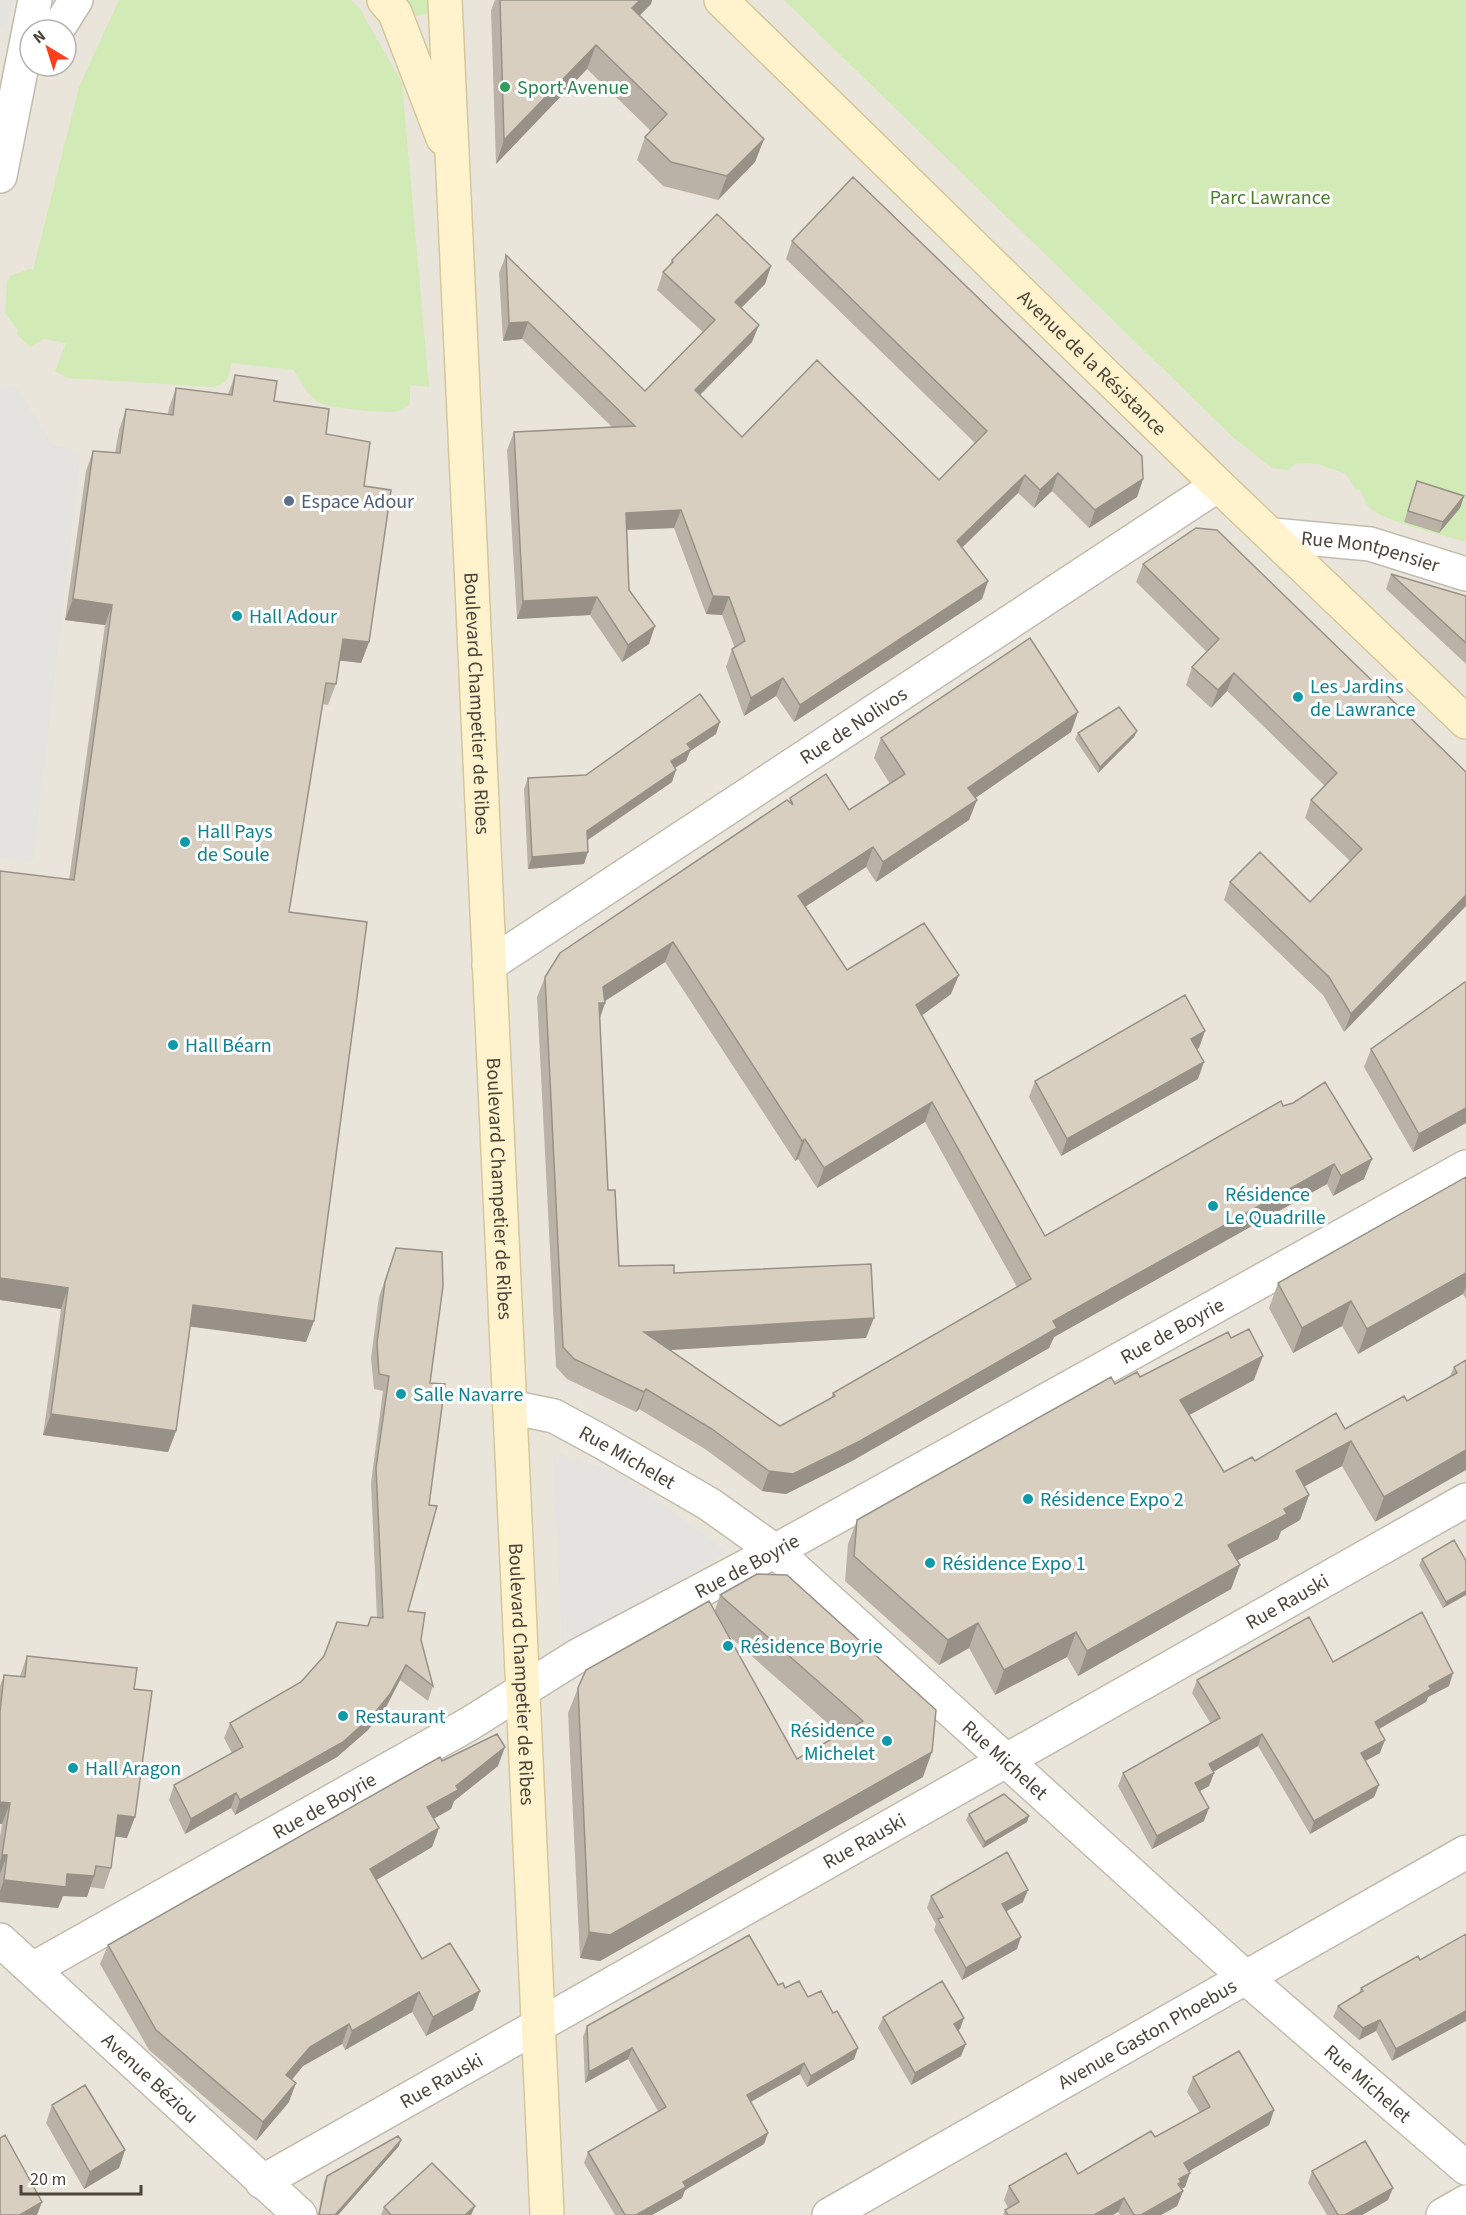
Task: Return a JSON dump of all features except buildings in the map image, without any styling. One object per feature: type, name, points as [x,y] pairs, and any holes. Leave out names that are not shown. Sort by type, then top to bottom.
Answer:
[{"type":"main road","name":"Boulevard Champetier de Ribes","points":[[384,0],[395,13],[453,163]]},
{"type":"main road","name":"Boulevard Champetier de Ribes","points":[[444,0],[449,62],[547,2215]]},
{"type":"main road","points":[[449,62],[464,0]]},
{"type":"main road","name":"Avenue de la Résistance","points":[[721,0],[1218,485],[1273,535],[1466,722]]},
{"type":"street","points":[[33,18],[35,0]]},
{"type":"street","points":[[65,18],[76,0]]},
{"type":"street","points":[[0,176],[26,78]]},
{"type":"street","name":"Rue de Nolivos","points":[[489,964],[1218,485]]},
{"type":"street","name":"Rue Montpensier","points":[[1273,535],[1370,544],[1466,574]]},
{"type":"street","name":"Rue de Boyrie","points":[[33,1970],[469,1724],[613,1636],[775,1551],[1466,1167]]},
{"type":"street","name":"Rue Michelet","points":[[510,1407],[554,1416],[602,1442],[709,1504],[775,1551],[1246,1978],[1466,2168]]},
{"type":"street","name":"Rue Rauski","points":[[262,2182],[1466,1500]]},
{"type":"street","name":"Avenue Gaston Phoebus","points":[[829,2215],[1466,1852]]},
{"type":"street","name":"Avenue Béziou","points":[[0,1940],[300,2215]]},
{"type":"street","points":[[1443,2215],[1466,2202]]},
{"type":"shaded area","points":[[0,0],[1466,0],[1466,2215],[0,2215]]},
{"type":"shaded area","points":[[0,0],[12,0],[7,25],[0,27]]},
{"type":"shaded area","points":[[16,386],[53,445],[81,451],[33,862],[0,858],[0,388]]},
{"type":"shaded area","points":[[553,1452],[618,1472],[728,1552],[562,1646]]},
{"type":"green space","points":[[119,0],[351,0],[359,7],[402,83],[429,387],[410,385],[410,404],[398,411],[388,412],[325,405],[308,393],[294,370],[231,363],[227,378],[223,383],[214,387],[67,378],[55,371],[66,343],[43,339],[31,347],[17,335],[18,330],[5,313],[7,282],[10,276],[29,269],[33,270],[79,87]]},
{"type":"green space","points":[[405,0],[428,0],[430,13],[415,16]]},
{"type":"green space","name":"Parc Lawrance","points":[[784,0],[1466,0],[1466,542],[1379,514],[1369,507],[1361,491],[1356,490],[1346,474],[1318,464],[1297,463],[1288,470],[1272,468],[1234,438]]},
{"type":"place","name":"Sport Avenue","points":[[505,87]]},
{"type":"place","name":"Espace Adour","points":[[289,501]]},
{"type":"place","name":"Hall Adour","points":[[237,616]]},
{"type":"place","name":"Les Jardins de Lawrance","points":[[1298,697]]},
{"type":"place","name":"Hall Pays de Soule","points":[[185,842]]},
{"type":"place","name":"Hall Béarn","points":[[173,1045]]},
{"type":"place","name":"Résidence Le Quadrille","points":[[1213,1206]]},
{"type":"place","name":"Salle Navarre","points":[[401,1394]]},
{"type":"place","name":"Résidence Expo 2","points":[[1028,1499]]},
{"type":"place","name":"Résidence Expo 1","points":[[930,1563]]},
{"type":"place","name":"Résidence Boyrie","points":[[728,1646]]},
{"type":"place","name":"Restaurant","points":[[343,1716]]},
{"type":"place","name":"Résidence Michelet","points":[[887,1741]]},
{"type":"place","name":"Hall Aragon","points":[[73,1768]]}]
